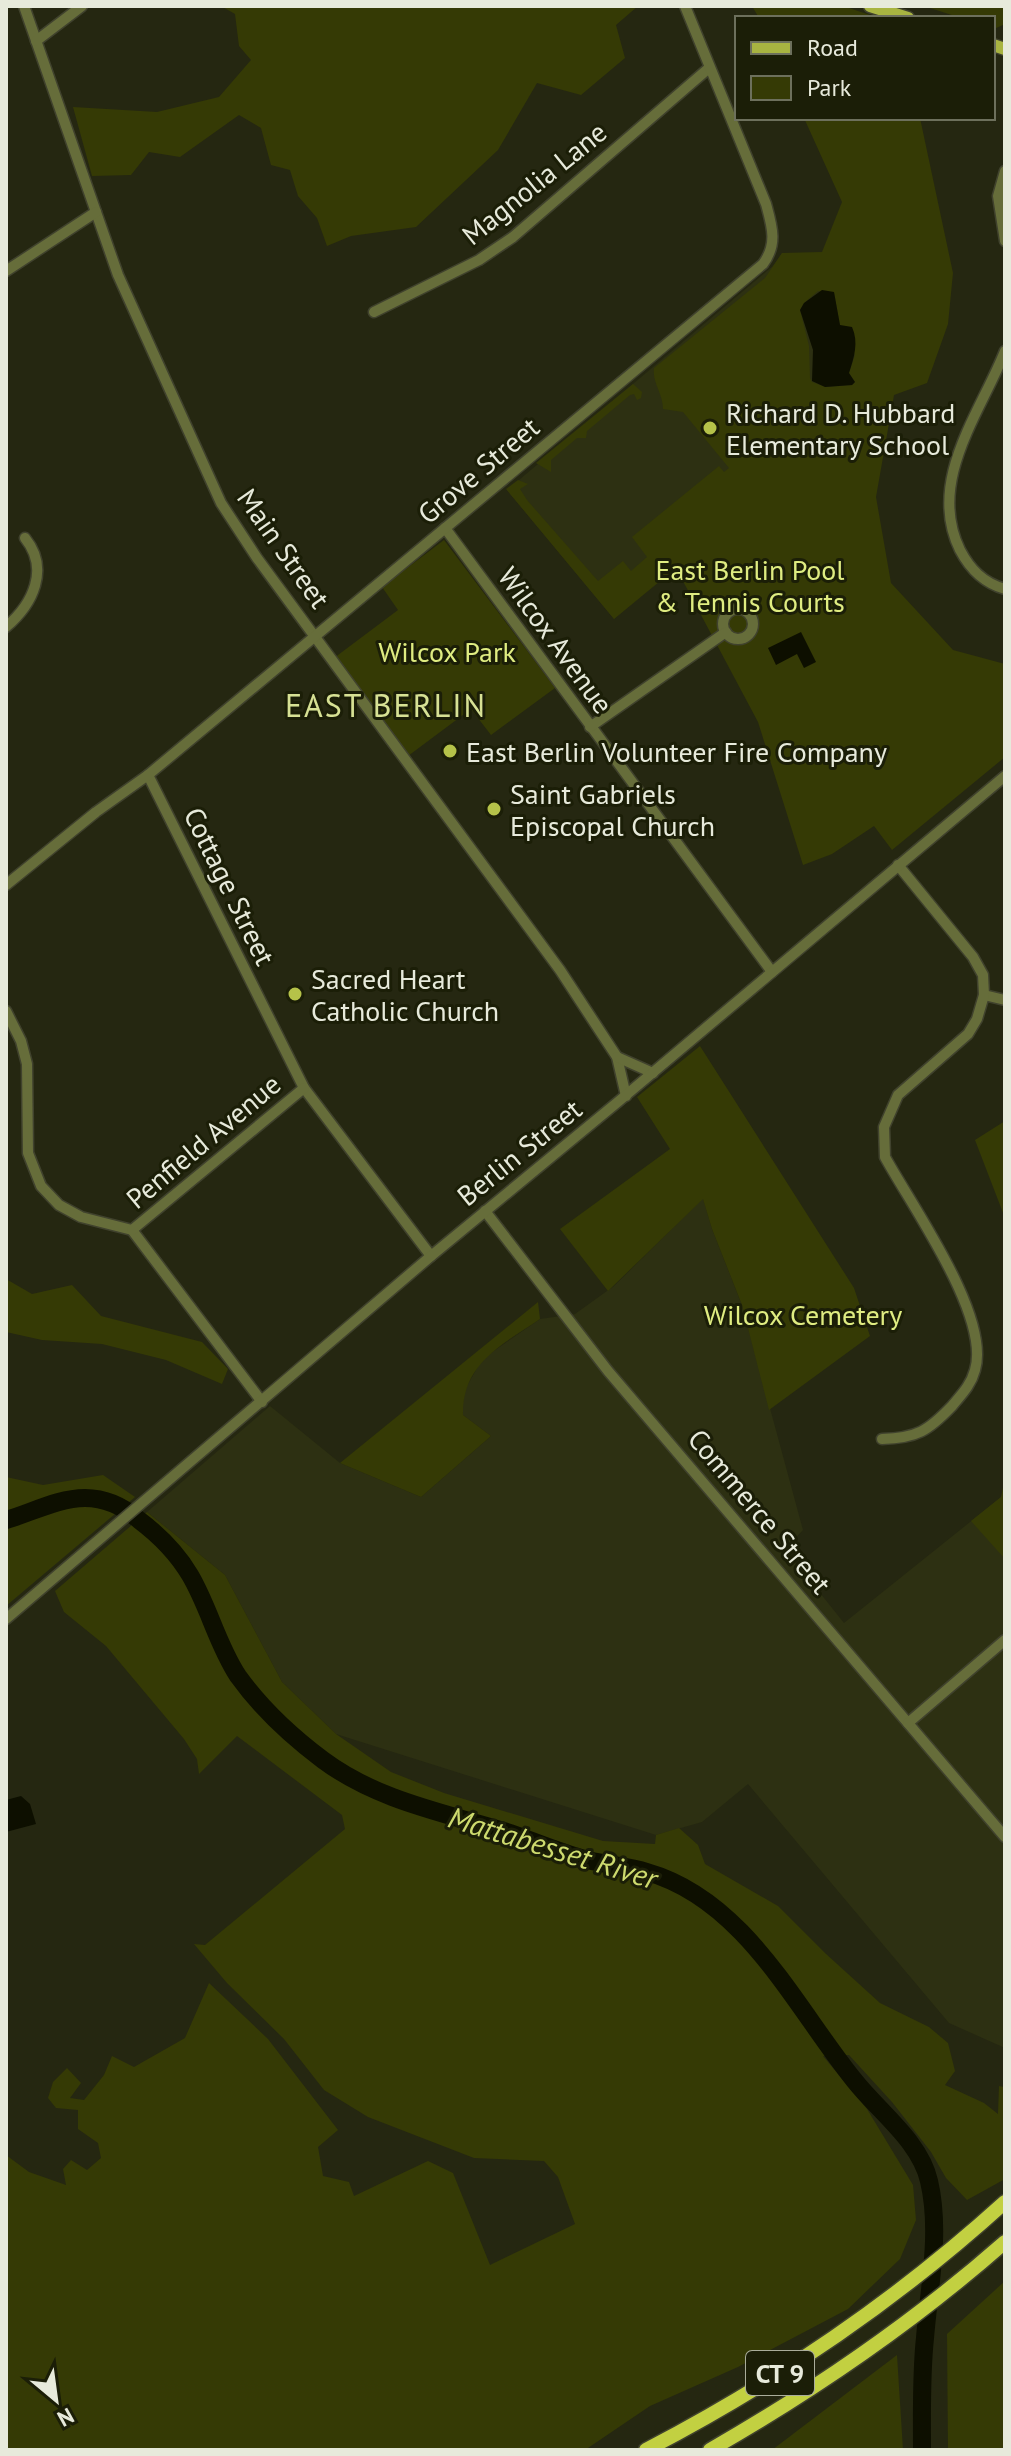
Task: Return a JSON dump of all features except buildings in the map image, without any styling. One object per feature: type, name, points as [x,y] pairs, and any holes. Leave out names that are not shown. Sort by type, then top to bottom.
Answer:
[{"type":"highway","name":"CT 9","points":[[646,2450],[768,2380],[907,2285],[1005,2202]]},
{"type":"highway","name":"CT 9","points":[[710,2450],[800,2396],[904,2324],[1005,2242]]},
{"type":"main road","points":[[870,6],[902,16]]},
{"type":"street","name":"Main Street","points":[[24,6],[122,286],[221,503],[257,558],[560,970],[617,1057],[626,1096]]},
{"type":"street","points":[[36,41],[82,6]]},
{"type":"street","name":"Grove Street","points":[[6,885],[96,812],[148,775],[741,283],[769,256],[774,234],[766,204],[685,6]]},
{"type":"street","name":"Magnolia Lane","points":[[374,312],[479,260],[513,237],[709,68]]},
{"type":"street","points":[[1005,171],[998,196],[1005,241]]},
{"type":"street","points":[[6,271],[96,212]]},
{"type":"street","points":[[1005,351],[995,378],[969,423],[955,460],[949,504],[954,538],[968,566],[985,580],[1005,589]]},
{"type":"street","name":"Wilcox Avenue","points":[[445,528],[772,972]]},
{"type":"street","points":[[6,627],[23,610],[36,584],[37,556],[25,538]]},
{"type":"street","points":[[590,727],[726,632]]},
{"type":"street","name":"Cottage Street","points":[[148,775],[304,1088],[431,1256]]},
{"type":"street","name":"Berlin Street","points":[[6,1619],[431,1256],[1005,776]]},
{"type":"street","points":[[882,1439],[909,1438],[927,1428],[969,1386],[976,1368],[978,1346],[958,1287],[937,1243],[885,1157],[883,1142],[890,1110],[898,1095],[968,1034],[977,1019],[984,995],[983,975],[973,957],[898,865]]},
{"type":"street","points":[[984,995],[1005,1000]]},
{"type":"street","points":[[6,1011],[21,1041],[27,1064],[26,1140],[31,1164],[41,1186],[59,1205],[81,1217],[132,1230],[262,1402]]},
{"type":"street","points":[[617,1057],[653,1073]]},
{"type":"street","name":"Penfield Avenue","points":[[132,1230],[304,1088]]},
{"type":"street","name":"Commerce Street","points":[[485,1211],[608,1371],[1005,1837]]},
{"type":"street","points":[[908,1723],[1005,1640]]},
{"type":"shaded area","name":"Richard D. Hubbard Elementary School","points":[[782,253],[822,253],[886,389],[614,619],[507,490],[773,266]]},
{"type":"shaded area","points":[[822,290],[834,292],[840,325],[852,327],[854,333],[855,350],[849,373],[855,382],[852,385],[825,387],[812,381],[813,350],[800,310],[804,303]]},
{"type":"shaded area","points":[[801,632],[816,662],[804,668],[797,654],[776,665],[768,648]]},
{"type":"shaded area","points":[[703,1198],[742,1305],[803,1530],[785,1549],[844,1623],[1005,1494],[1005,2048],[949,2023],[748,1784],[702,1822],[656,1835],[336,1734],[282,1682],[225,1575],[147,1512],[270,1406],[340,1463],[421,1497],[491,1436],[463,1415],[463,1393],[482,1359],[540,1319],[575,1314],[614,1286]]},
{"type":"shaded area","points":[[21,1796],[30,1804],[36,1824],[6,1832],[6,1800]]},
{"type":"green space","points":[[221,6],[638,6],[616,25],[625,58],[581,95],[537,83],[498,150],[416,227],[351,236],[327,246],[317,218],[298,196],[290,170],[271,165],[261,128],[239,115],[180,157],[149,152],[131,175],[92,176],[73,107],[157,112],[219,97],[251,60],[239,46],[235,14]]},
{"type":"green space","points":[[752,6],[843,6],[873,16],[758,16]]},
{"type":"green space","points":[[924,6],[1005,6],[1003,25],[995,29],[995,16],[955,16]]},
{"type":"green space","name":"East Berlin Pool & Tennis Courts","points":[[805,120],[920,120],[953,273],[948,324],[927,383],[894,395],[876,497],[891,583],[953,650],[1005,664],[1005,757],[892,850],[874,826],[832,854],[803,865],[758,722],[676,568],[614,619],[506,489],[518,480],[528,484],[520,489],[527,500],[598,581],[623,561],[631,571],[647,557],[632,537],[719,466],[724,472],[729,468],[683,412],[663,409],[654,368],[765,278],[782,253],[822,252],[842,202]],"holes":[[[818,291],[834,293],[840,325],[855,355],[849,373],[855,382],[852,385],[826,387],[812,382],[810,378],[809,346],[800,310]]]},
{"type":"green space","points":[[633,384],[642,392],[641,398],[637,400],[634,394],[630,395],[587,431],[586,438],[577,438],[551,460],[551,472],[536,463]]},
{"type":"green space","name":"Wilcox Park","points":[[444,540],[555,688],[491,735],[471,709],[408,756],[334,658],[398,610],[382,587]]},
{"type":"green space","name":"Wilcox Cemetery","points":[[700,1046],[854,1288],[870,1336],[769,1410],[742,1305],[703,1199],[608,1291],[560,1229],[670,1149],[637,1097]]},
{"type":"green space","points":[[1005,1121],[1005,1218],[975,1140]]},
{"type":"green space","points":[[6,1279],[32,1294],[72,1285],[101,1316],[202,1342],[228,1369],[222,1384],[166,1360],[102,1344],[42,1340],[6,1332]]},
{"type":"green space","points":[[538,1302],[540,1319],[487,1357],[469,1382],[463,1415],[491,1436],[421,1497],[340,1463]]},
{"type":"green space","points":[[103,1475],[135,1497],[6,1606],[6,1477],[43,1485]]},
{"type":"green space","points":[[1005,1478],[1005,1559],[971,1521],[1001,1497]]},
{"type":"green space","points":[[147,1512],[225,1575],[282,1682],[336,1734],[391,1772],[444,1793],[603,1841],[655,1844],[656,1835],[679,1828],[698,1845],[705,1864],[778,1906],[880,2003],[929,2027],[948,2043],[955,2071],[945,2085],[984,2103],[998,2114],[999,2086],[1004,2087],[1005,2179],[967,2200],[946,2178],[931,2152],[892,2102],[849,2055],[823,2056],[867,2109],[913,2185],[916,2220],[900,2259],[848,2309],[738,2367],[650,2406],[585,2450],[6,2450],[6,2155],[29,2172],[66,2185],[63,2169],[71,2160],[87,2170],[101,2158],[98,2143],[78,2129],[78,2110],[56,2108],[48,2098],[53,2082],[67,2068],[81,2083],[70,2098],[84,2100],[104,2075],[112,2056],[134,2067],[185,2038],[209,1983],[268,2039],[338,2130],[318,2147],[323,2176],[349,2182],[354,2196],[428,2161],[453,2173],[490,2265],[575,2224],[558,2177],[544,2161],[474,2158],[368,2117],[324,2090],[284,2039],[227,1983],[194,1944],[205,1945],[345,1829],[342,1815],[237,1736],[199,1774],[197,1759],[184,1739],[106,1646],[64,1612],[55,1591]]},
{"type":"green space","points":[[1005,2281],[1005,2450],[948,2450],[947,2334]]},
{"type":"green space","points":[[897,2355],[903,2450],[772,2450]]},
{"type":"waterway","name":"Mattabesset River","points":[[6,1520],[75,1499],[100,1500],[121,1507],[160,1538],[185,1567],[231,1664],[247,1688],[277,1721],[323,1760],[389,1796],[578,1857],[647,1872],[682,1886],[712,1906],[740,1931],[788,1989],[854,2080],[908,2140],[924,2166],[932,2200],[934,2240],[923,2366],[922,2450]]},
{"type":"place","name":"Richard D. Hubbard Elementary School","points":[[710,428]]},
{"type":"place","name":"East Berlin Volunteer Fire Company","points":[[450,751]]},
{"type":"place","name":"Saint Gabriels Episcopal Church","points":[[494,809]]},
{"type":"place","name":"Sacred Heart Catholic Church","points":[[295,994]]},
{"type":"district","name":"EAST BERLIN","points":[[386,705]]}]
